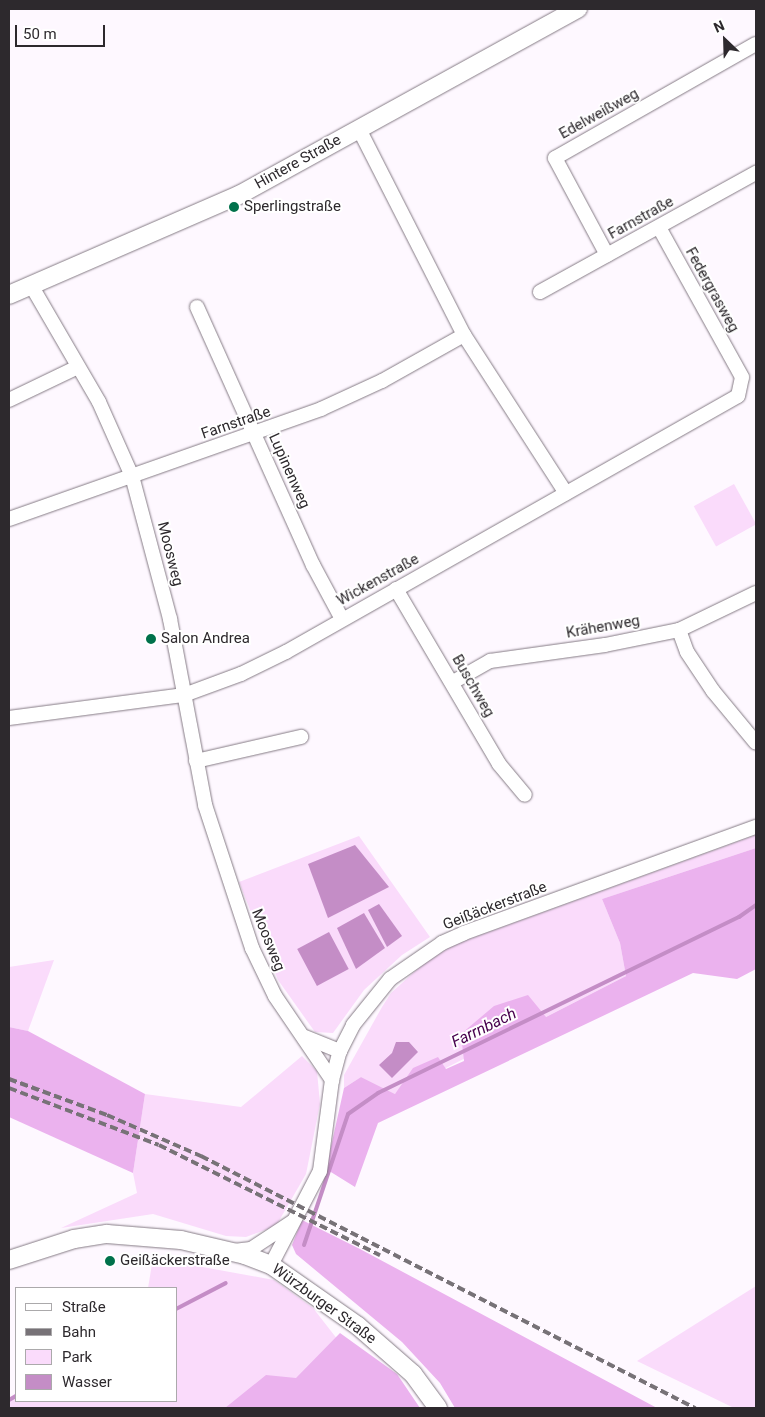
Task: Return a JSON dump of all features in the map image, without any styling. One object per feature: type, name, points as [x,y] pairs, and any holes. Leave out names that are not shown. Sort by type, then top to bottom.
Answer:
[{"type":"street","name":"Hintere Straße","points":[[9,295],[239,195],[578,9]]},
{"type":"street","name":"Edelweißweg","points":[[607,256],[554,158],[756,44]]},
{"type":"street","points":[[359,129],[464,335],[566,493]]},
{"type":"street","name":"Farnstraße","points":[[540,292],[756,173]]},
{"type":"street","name":"Federgrasweg","points":[[659,228],[742,377],[738,396]]},
{"type":"street","name":"Moosweg","points":[[31,285],[99,402],[132,476],[158,565],[196,761],[221,858],[252,948],[275,996],[305,1037],[332,1080]]},
{"type":"street","name":"Lupinenweg","points":[[197,307],[313,565],[342,619]]},
{"type":"street","name":"Farnstraße","points":[[9,520],[321,409],[382,381],[464,335]]},
{"type":"street","points":[[9,400],[78,367]]},
{"type":"street","name":"Wickenstraße","points":[[9,718],[184,695],[241,674],[738,396]]},
{"type":"street","name":"Buschweg","points":[[396,589],[499,764],[525,795]]},
{"type":"street","name":"Krähenweg","points":[[452,682],[490,660],[605,645],[679,630],[756,593]]},
{"type":"street","points":[[679,630],[687,652],[713,691],[756,742]]},
{"type":"street","points":[[196,761],[301,737]]},
{"type":"street","name":"Geißäckerstraße","points":[[271,1265],[320,1172],[332,1080],[340,1051],[353,1025],[390,979],[442,943],[756,827]]},
{"type":"street","points":[[305,1037],[340,1051]]},
{"type":"street","name":"Geißäckerstraße","points":[[229,1251],[251,1249],[294,1220]]},
{"type":"street","name":"Würzburger Straße","points":[[9,1260],[74,1239],[107,1234],[181,1240],[229,1251],[271,1265],[358,1326],[413,1374],[438,1408]]},
{"type":"green space","points":[[734,484],[756,524],[716,547],[694,506]]},
{"type":"green space","points":[[756,835],[756,848],[602,899],[620,943],[626,976],[395,1094],[361,1077],[344,1088],[344,1075],[391,993],[422,965],[453,945]]},
{"type":"green space","points":[[359,836],[430,937],[402,955],[364,990],[333,1033],[315,1032],[278,980],[239,882]]},
{"type":"green space","points":[[54,960],[28,1031],[9,1027],[9,967]]},
{"type":"green space","points":[[302,1056],[317,1071],[320,1104],[306,1174],[276,1226],[246,1237],[226,1236],[153,1214],[61,1228],[137,1193],[133,1173],[145,1094],[241,1107]]},
{"type":"green space","points":[[153,1258],[274,1280],[313,1308],[391,1408],[9,1408],[9,1398],[15,1394],[15,1402],[178,1402],[178,1287],[148,1287]]},
{"type":"green space","points":[[756,1286],[756,1408],[734,1408],[637,1361]]},
{"type":"shaded area","points":[[756,848],[756,969],[737,979],[693,973],[378,1123],[355,1187],[326,1169],[344,1088],[361,1077],[395,1094],[413,1068],[438,1057],[446,1069],[464,1061],[461,1034],[494,1006],[528,995],[546,1017],[626,976],[620,943],[602,899]]},
{"type":"shaded area","points":[[9,1027],[28,1031],[145,1094],[133,1173],[9,1117]]},
{"type":"shaded area","points":[[302,1220],[360,1249],[657,1408],[455,1408],[440,1383],[402,1342],[296,1254],[292,1245]]},
{"type":"shaded area","points":[[340,1333],[397,1374],[420,1408],[225,1408],[266,1375],[296,1378]]},
{"type":"water","points":[[355,845],[389,887],[328,918],[308,864]]},
{"type":"water","points":[[379,904],[402,936],[387,947],[368,910]]},
{"type":"water","points":[[364,913],[385,948],[356,969],[337,928]]},
{"type":"water","points":[[329,932],[349,969],[317,986],[297,949]]},
{"type":"water","points":[[396,1042],[409,1042],[418,1052],[392,1078],[379,1065],[392,1053]]},
{"type":"waterway","name":"Farrnbach","points":[[304,1245],[348,1114],[378,1093],[739,917],[756,905]]},
{"type":"waterway","name":"Farrnbach","points":[[178,1308],[226,1283]]},
{"type":"waterway","name":"Farrnbach","points":[[9,1400],[15,1397]]},
{"type":"railway","points":[[9,1079],[107,1115],[201,1156],[695,1408]]},
{"type":"railway","points":[[9,1088],[159,1145],[380,1255]]},
{"type":"place","name":"Sperlingstraße","points":[[234,207]]},
{"type":"place","name":"Salon Andrea","points":[[151,639]]},
{"type":"place","name":"Geißäckerstraße","points":[[110,1261]]}]
